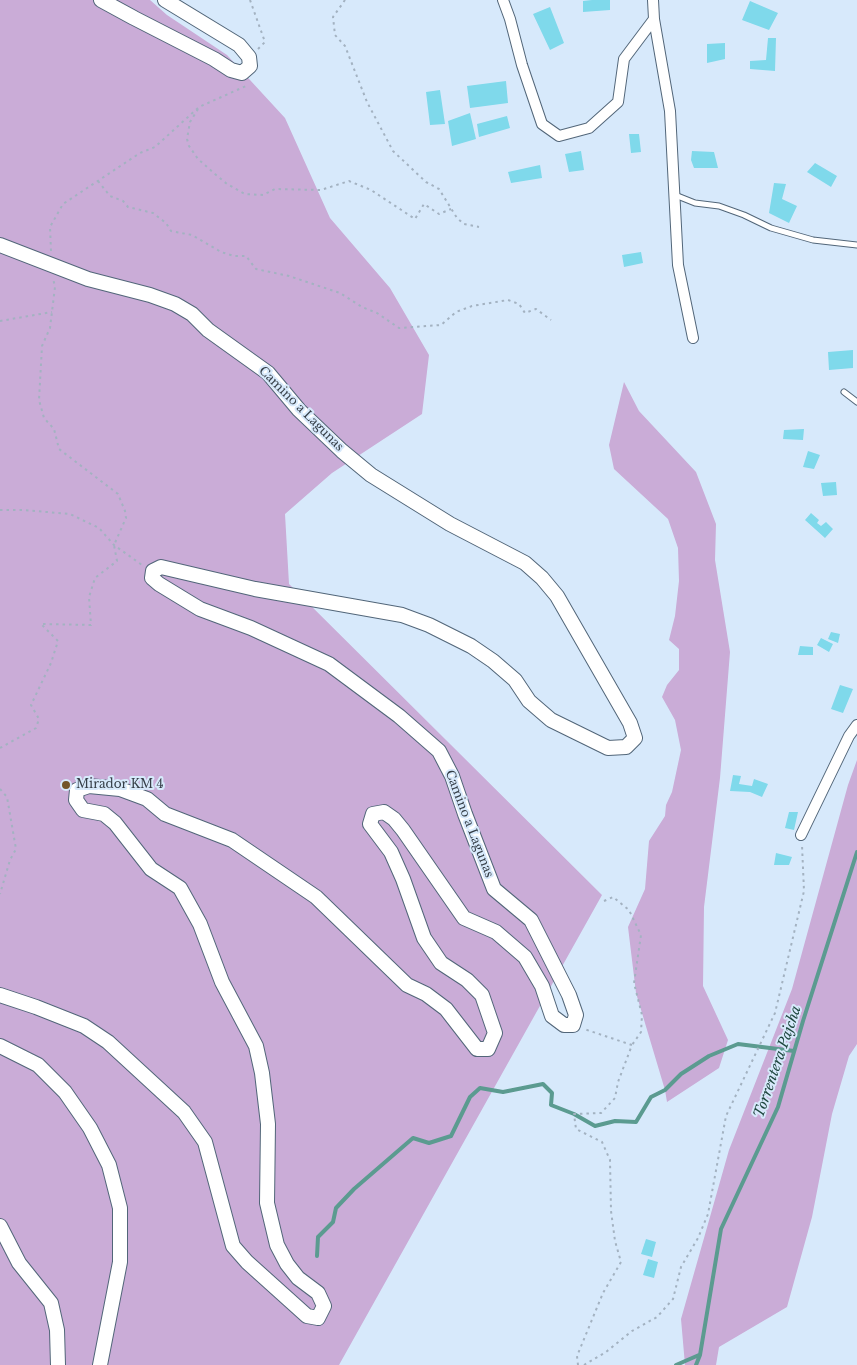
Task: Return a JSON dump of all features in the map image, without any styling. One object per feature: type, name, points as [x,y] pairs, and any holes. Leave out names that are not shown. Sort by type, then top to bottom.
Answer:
[{"type":"street","points":[[101,0],[214,59],[231,70],[242,73],[250,66],[249,57],[239,45],[165,0]]},
{"type":"street","points":[[503,0],[542,124],[560,136],[589,128],[618,102],[624,59],[654,19]]},
{"type":"street","points":[[653,0],[654,19],[670,111],[678,265],[693,338]]},
{"type":"street","name":"Camino a Lagunas","points":[[0,245],[88,279],[150,295],[175,304],[192,314],[208,330],[268,373],[299,410],[371,475],[450,524],[525,563],[542,578],[557,596],[630,723],[635,738],[626,747],[608,748],[551,720],[528,701],[515,680],[493,660],[471,646],[429,625],[402,616],[255,589],[161,567],[153,571],[152,578],[200,609],[251,628],[329,664],[399,716],[439,751],[452,776],[464,814],[494,889],[531,920],[569,995],[576,1015],[572,1025]]},
{"type":"street","points":[[801,835],[828,778],[857,725]]},
{"type":"street","points":[[0,995],[84,1026],[108,1042],[184,1112],[205,1142],[233,1246],[247,1262],[307,1316],[318,1318],[324,1306],[318,1294],[298,1278],[287,1264],[277,1245],[267,1203],[268,1124],[262,1074],[256,1046],[222,982],[200,924],[180,888],[151,869],[115,823],[104,814],[83,810],[76,800],[78,790],[89,786],[120,789],[147,799],[165,814],[232,840],[316,897],[407,985],[426,994],[446,1009],[477,1049],[488,1049],[495,1033],[482,995],[467,980],[442,963],[424,938],[403,879],[391,852],[370,824],[372,814],[384,812],[394,818],[464,918],[496,932],[525,956],[542,986],[552,1016],[564,1025],[572,1025]]},
{"type":"street","points":[[0,1046],[38,1065],[65,1092],[90,1128],[109,1166],[120,1208],[120,1262],[100,1365]]},
{"type":"street","points":[[0,1226],[19,1264],[51,1303],[58,1330],[58,1365]]},
{"type":"lane","points":[[675,195],[695,203],[719,206],[780,230],[813,240],[857,245]]},
{"type":"lane","points":[[844,392],[857,402]]},
{"type":"path","points":[[249,57],[265,42],[250,0]]},
{"type":"path","points":[[345,0],[333,17],[335,35],[345,46],[367,102],[393,151],[426,182],[439,189],[457,218],[464,224],[479,227]]},
{"type":"path","points":[[0,748],[36,728],[39,719],[31,705],[51,662],[58,641],[41,624],[91,626],[89,597],[95,578],[117,561],[114,546],[126,518],[118,494],[59,449],[54,429],[44,418],[39,400],[42,346],[50,328],[54,287],[51,266],[50,227],[63,204],[140,153],[155,147],[199,107],[246,86]]},
{"type":"path","points":[[199,107],[190,122],[187,139],[189,146],[198,159],[215,174],[227,184],[245,194],[263,195],[275,189],[321,190],[349,181],[371,190],[415,218],[424,204],[439,214],[451,209]]},
{"type":"path","points":[[98,181],[110,196],[123,200],[128,207],[153,213],[166,223],[171,231],[192,235],[221,252],[234,256],[246,256],[256,269],[289,276],[340,293],[362,307],[377,313],[399,328],[441,325],[456,312],[472,306],[508,300],[519,304],[525,313],[536,309],[551,320]]},
{"type":"path","points":[[0,321],[52,312]]},
{"type":"path","points":[[0,510],[70,514],[98,528],[114,546],[132,560],[153,571]]},
{"type":"path","points":[[0,789],[7,797],[16,849],[10,860],[0,894]]},
{"type":"path","points":[[584,1365],[606,1352],[632,1331],[657,1318],[673,1299],[681,1267],[698,1238],[708,1214],[726,1116],[775,1013],[804,891],[801,835]]},
{"type":"path","points":[[578,1365],[577,1356],[603,1293],[621,1262],[615,1241],[611,1210],[610,1160],[602,1142],[576,1128],[574,1114],[601,1114],[615,1098],[618,1082],[632,1045],[641,1032],[642,1015],[634,983],[641,935],[629,910],[613,897],[604,901]]},
{"type":"path","points":[[572,1025],[632,1045]]},
{"type":"shaded area","points":[[0,0],[150,0],[167,15],[227,55],[285,118],[330,218],[390,288],[429,355],[422,414],[332,473],[285,514],[289,584],[602,895],[339,1365],[0,1365]]},
{"type":"shaded area","points":[[624,382],[639,411],[696,472],[716,524],[715,560],[730,652],[720,778],[704,907],[703,986],[728,1040],[719,1068],[667,1102],[636,993],[628,927],[645,889],[649,841],[665,816],[666,805],[672,792],[681,750],[675,720],[662,697],[667,685],[679,670],[679,649],[669,640],[675,616],[679,581],[678,548],[668,519],[614,469],[609,445]]},
{"type":"shaded area","points":[[857,760],[857,1044],[849,1056],[832,1114],[812,1217],[787,1307],[719,1347],[716,1365],[685,1365],[681,1319],[729,1150],[792,989],[848,785]]},
{"type":"building","points":[[610,0],[610,10],[583,12],[583,1]]},
{"type":"building","points":[[750,1],[778,13],[769,30],[742,20]]},
{"type":"building","points":[[550,7],[564,43],[550,50],[533,14]]},
{"type":"building","points":[[768,38],[776,38],[775,71],[750,69],[750,61],[766,60]]},
{"type":"building","points":[[725,43],[725,59],[707,63],[707,44]]},
{"type":"building","points":[[506,81],[508,103],[470,108],[467,86]]},
{"type":"building","points":[[440,90],[445,124],[430,125],[426,92]]},
{"type":"building","points":[[470,113],[476,139],[452,146],[448,121]]},
{"type":"building","points":[[507,116],[510,128],[479,137],[477,124]]},
{"type":"building","points":[[629,134],[639,134],[641,152],[631,153]]},
{"type":"building","points":[[581,151],[584,170],[569,172],[565,154]]},
{"type":"building","points":[[692,151],[714,152],[718,168],[694,168],[691,160]]},
{"type":"building","points":[[815,163],[837,176],[831,187],[807,172]]},
{"type":"building","points":[[540,165],[542,178],[511,183],[508,172]]},
{"type":"building","points":[[774,183],[786,184],[782,199],[797,206],[789,223],[769,213]]},
{"type":"building","points":[[641,252],[643,263],[624,267],[622,255]]},
{"type":"building","points":[[853,350],[853,368],[829,370],[828,352]]},
{"type":"building","points":[[804,429],[803,440],[783,439],[784,430]]},
{"type":"building","points":[[808,451],[820,455],[814,469],[803,467]]},
{"type":"building","points":[[836,482],[837,495],[823,496],[821,483]]},
{"type":"building","points":[[811,513],[819,520],[817,523],[821,526],[826,522],[833,529],[825,538],[805,520]]},
{"type":"building","points":[[831,632],[840,634],[838,643],[828,639]]},
{"type":"building","points":[[821,638],[833,644],[829,652],[817,645]]},
{"type":"building","points":[[800,646],[813,647],[813,655],[798,655]]},
{"type":"building","points":[[840,685],[853,689],[843,713],[831,709]]},
{"type":"building","points":[[733,775],[741,776],[739,784],[752,786],[754,779],[768,784],[762,797],[750,792],[730,791]]},
{"type":"building","points":[[789,812],[798,812],[794,830],[785,828]]},
{"type":"building","points":[[776,853],[792,857],[789,865],[774,865]]},
{"type":"building","points":[[646,1239],[656,1242],[652,1257],[641,1254]]},
{"type":"building","points":[[648,1259],[658,1262],[654,1278],[643,1275]]},
{"type":"waterway","name":"Torrentera Pajcha","points":[[696,1365],[700,1355],[721,1229],[778,1107],[803,1021],[857,852]]},
{"type":"waterway","points":[[317,1256],[318,1237],[333,1222],[336,1208],[354,1189],[413,1138],[429,1143],[451,1136],[470,1097],[480,1088],[503,1092],[543,1084],[552,1093],[551,1105],[574,1114],[595,1126],[615,1121],[636,1122],[651,1097],[665,1090],[681,1074],[709,1056],[738,1044],[794,1051]]},
{"type":"waterway","points":[[676,1365],[699,1355]]},
{"type":"place","name":"Mirador KM 4","points":[[66,785]]}]
